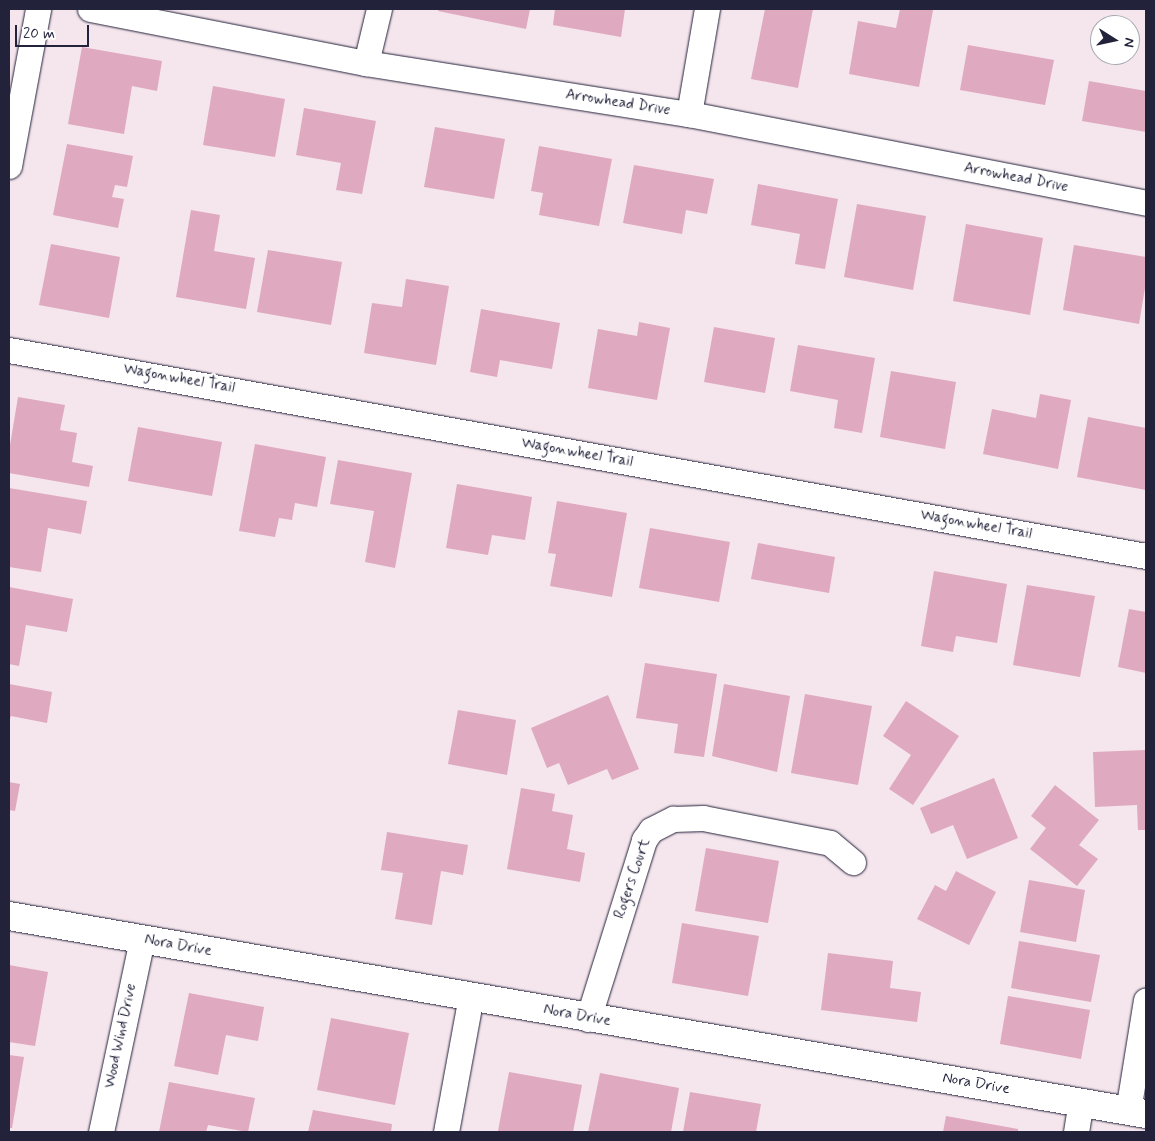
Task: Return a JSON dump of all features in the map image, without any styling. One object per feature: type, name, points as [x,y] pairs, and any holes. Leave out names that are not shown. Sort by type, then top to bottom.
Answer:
[{"type":"street","points":[[9,166],[38,9]]},
{"type":"street","name":"Arrowhead Drive","points":[[90,9],[366,64],[688,114],[1146,203]]},
{"type":"street","points":[[366,64],[379,9]]},
{"type":"street","points":[[688,114],[707,9]]},
{"type":"street","name":"Wagonwheel Trail","points":[[9,350],[1146,556]]},
{"type":"street","name":"Rogers Court","points":[[588,1019],[644,840],[651,830],[673,819],[703,818],[830,843],[853,862]]},
{"type":"street","name":"Nora Drive","points":[[9,916],[471,996],[588,1019],[1137,1112]]},
{"type":"street","name":"Wood Wind Drive","points":[[101,1132],[142,939]]},
{"type":"street","points":[[446,1132],[471,996]]},
{"type":"street","points":[[1137,1112],[1146,1000]]},
{"type":"street","points":[[1076,1132],[1081,1102]]},
{"type":"building","points":[[439,9],[530,9],[526,29],[438,11]]},
{"type":"building","points":[[555,9],[625,9],[621,37],[553,25]]},
{"type":"building","points":[[765,9],[813,9],[798,88],[751,79]]},
{"type":"building","points":[[900,9],[933,10],[919,87],[849,74],[858,21],[896,28]]},
{"type":"building","points":[[968,45],[1054,60],[1045,105],[960,90]]},
{"type":"building","points":[[82,47],[162,61],[157,91],[132,86],[124,134],[68,124]]},
{"type":"building","points":[[1089,81],[1146,91],[1146,132],[1082,121]]},
{"type":"building","points":[[213,86],[285,99],[275,157],[203,145]]},
{"type":"building","points":[[304,108],[376,121],[362,194],[336,190],[341,163],[296,155]]},
{"type":"building","points":[[435,127],[505,139],[494,199],[424,187]]},
{"type":"building","points":[[67,144],[133,156],[127,187],[115,185],[112,197],[124,199],[118,228],[53,215]]},
{"type":"building","points":[[539,146],[612,159],[599,226],[539,215],[543,193],[531,191]]},
{"type":"building","points":[[634,165],[714,179],[707,214],[686,210],[682,234],[623,223]]},
{"type":"building","points":[[758,184],[838,199],[825,269],[795,264],[800,234],[751,225]]},
{"type":"building","points":[[857,204],[926,216],[913,290],[844,277]]},
{"type":"building","points":[[191,210],[220,215],[214,251],[255,258],[246,309],[176,297]]},
{"type":"building","points":[[966,224],[1043,238],[1030,315],[953,301]]},
{"type":"building","points":[[51,244],[120,257],[109,318],[39,305]]},
{"type":"building","points":[[1074,245],[1146,257],[1146,282],[1139,324],[1063,310]]},
{"type":"building","points":[[268,250],[342,262],[331,325],[257,312]]},
{"type":"building","points":[[406,279],[449,286],[436,365],[364,353],[372,303],[402,307]]},
{"type":"building","points":[[481,309],[560,323],[552,369],[500,360],[497,377],[470,372]]},
{"type":"building","points":[[639,322],[670,328],[657,400],[588,388],[598,329],[637,336]]},
{"type":"building","points":[[714,327],[775,338],[765,393],[704,382]]},
{"type":"building","points":[[798,345],[875,358],[862,433],[834,428],[838,400],[790,391]]},
{"type":"building","points":[[891,371],[956,382],[945,449],[880,437]]},
{"type":"building","points":[[1040,394],[1071,400],[1058,469],[983,454],[992,409],[1036,418]]},
{"type":"building","points":[[18,397],[65,405],[60,430],[77,433],[72,462],[93,466],[89,487],[9,473],[9,451]]},
{"type":"building","points":[[1088,417],[1146,428],[1146,490],[1077,477]]},
{"type":"building","points":[[138,427],[222,442],[212,496],[128,481]]},
{"type":"building","points":[[255,444],[326,457],[317,507],[295,503],[292,520],[279,518],[275,537],[239,531]]},
{"type":"building","points":[[338,460],[412,473],[395,568],[365,562],[374,511],[330,504]]},
{"type":"building","points":[[457,484],[532,497],[525,540],[492,535],[488,555],[446,548]]},
{"type":"building","points":[[9,488],[87,501],[81,534],[48,528],[41,572],[9,567]]},
{"type":"building","points":[[557,501],[627,513],[612,597],[550,586],[556,554],[548,553]]},
{"type":"building","points":[[650,528],[730,542],[719,602],[639,588]]},
{"type":"building","points":[[758,543],[835,557],[829,593],[751,579]]},
{"type":"building","points":[[934,571],[1007,584],[997,643],[956,636],[953,652],[921,646]]},
{"type":"building","points":[[1027,585],[1095,596],[1080,677],[1013,665]]},
{"type":"building","points":[[9,587],[73,599],[67,632],[26,625],[19,666],[9,664]]},
{"type":"building","points":[[1129,609],[1146,612],[1146,673],[1118,667]]},
{"type":"building","points":[[645,663],[717,674],[704,757],[674,753],[678,724],[636,718]]},
{"type":"building","points":[[9,684],[52,692],[47,723],[11,716],[9,721]]},
{"type":"building","points":[[724,684],[790,696],[777,772],[712,756]]},
{"type":"building","points":[[805,694],[872,706],[858,785],[791,773]]},
{"type":"building","points":[[608,695],[639,769],[612,780],[607,769],[568,785],[559,763],[547,768],[531,728]]},
{"type":"building","points":[[906,701],[959,736],[913,805],[889,789],[911,755],[883,736]]},
{"type":"building","points":[[458,710],[516,720],[507,775],[448,764]]},
{"type":"building","points":[[1146,750],[1146,830],[1138,830],[1137,805],[1095,807],[1093,752]]},
{"type":"building","points":[[994,778],[1018,838],[967,859],[953,825],[931,834],[920,808]]},
{"type":"building","points":[[9,782],[20,784],[15,811],[9,810]]},
{"type":"building","points":[[1055,785],[1099,820],[1079,845],[1098,859],[1077,886],[1030,849],[1046,828],[1031,816]]},
{"type":"building","points":[[521,788],[555,794],[552,811],[573,815],[567,849],[585,853],[580,882],[507,869]]},
{"type":"building","points":[[387,832],[468,845],[463,875],[441,871],[432,925],[395,919],[403,873],[381,870]]},
{"type":"building","points":[[706,848],[779,861],[768,923],[695,911]]},
{"type":"building","points":[[956,871],[996,892],[969,945],[917,919],[935,885],[946,891]]},
{"type":"building","points":[[1029,880],[1085,890],[1076,942],[1020,932]]},
{"type":"building","points":[[682,923],[759,936],[748,996],[672,983]]},
{"type":"building","points":[[1019,941],[1100,955],[1091,1002],[1011,988]]},
{"type":"building","points":[[828,953],[893,961],[890,988],[921,992],[917,1022],[821,1010]]},
{"type":"building","points":[[9,965],[48,972],[35,1046],[9,1042]]},
{"type":"building","points":[[189,993],[264,1007],[258,1041],[226,1035],[218,1075],[174,1066]]},
{"type":"building","points":[[1008,996],[1090,1010],[1081,1059],[1000,1044]]},
{"type":"building","points":[[331,1018],[409,1033],[395,1105],[317,1090]]},
{"type":"building","points":[[9,1055],[24,1057],[12,1128],[9,1128]]},
{"type":"building","points":[[509,1072],[582,1085],[573,1132],[498,1131]]},
{"type":"building","points":[[600,1073],[679,1088],[671,1132],[588,1132]]},
{"type":"building","points":[[169,1082],[255,1098],[248,1132],[208,1125],[206,1132],[159,1132]]},
{"type":"building","points":[[690,1092],[761,1104],[756,1132],[683,1132]]},
{"type":"building","points":[[313,1110],[392,1124],[391,1132],[308,1132]]},
{"type":"building","points":[[946,1116],[1018,1129],[1018,1132],[943,1132]]}]
